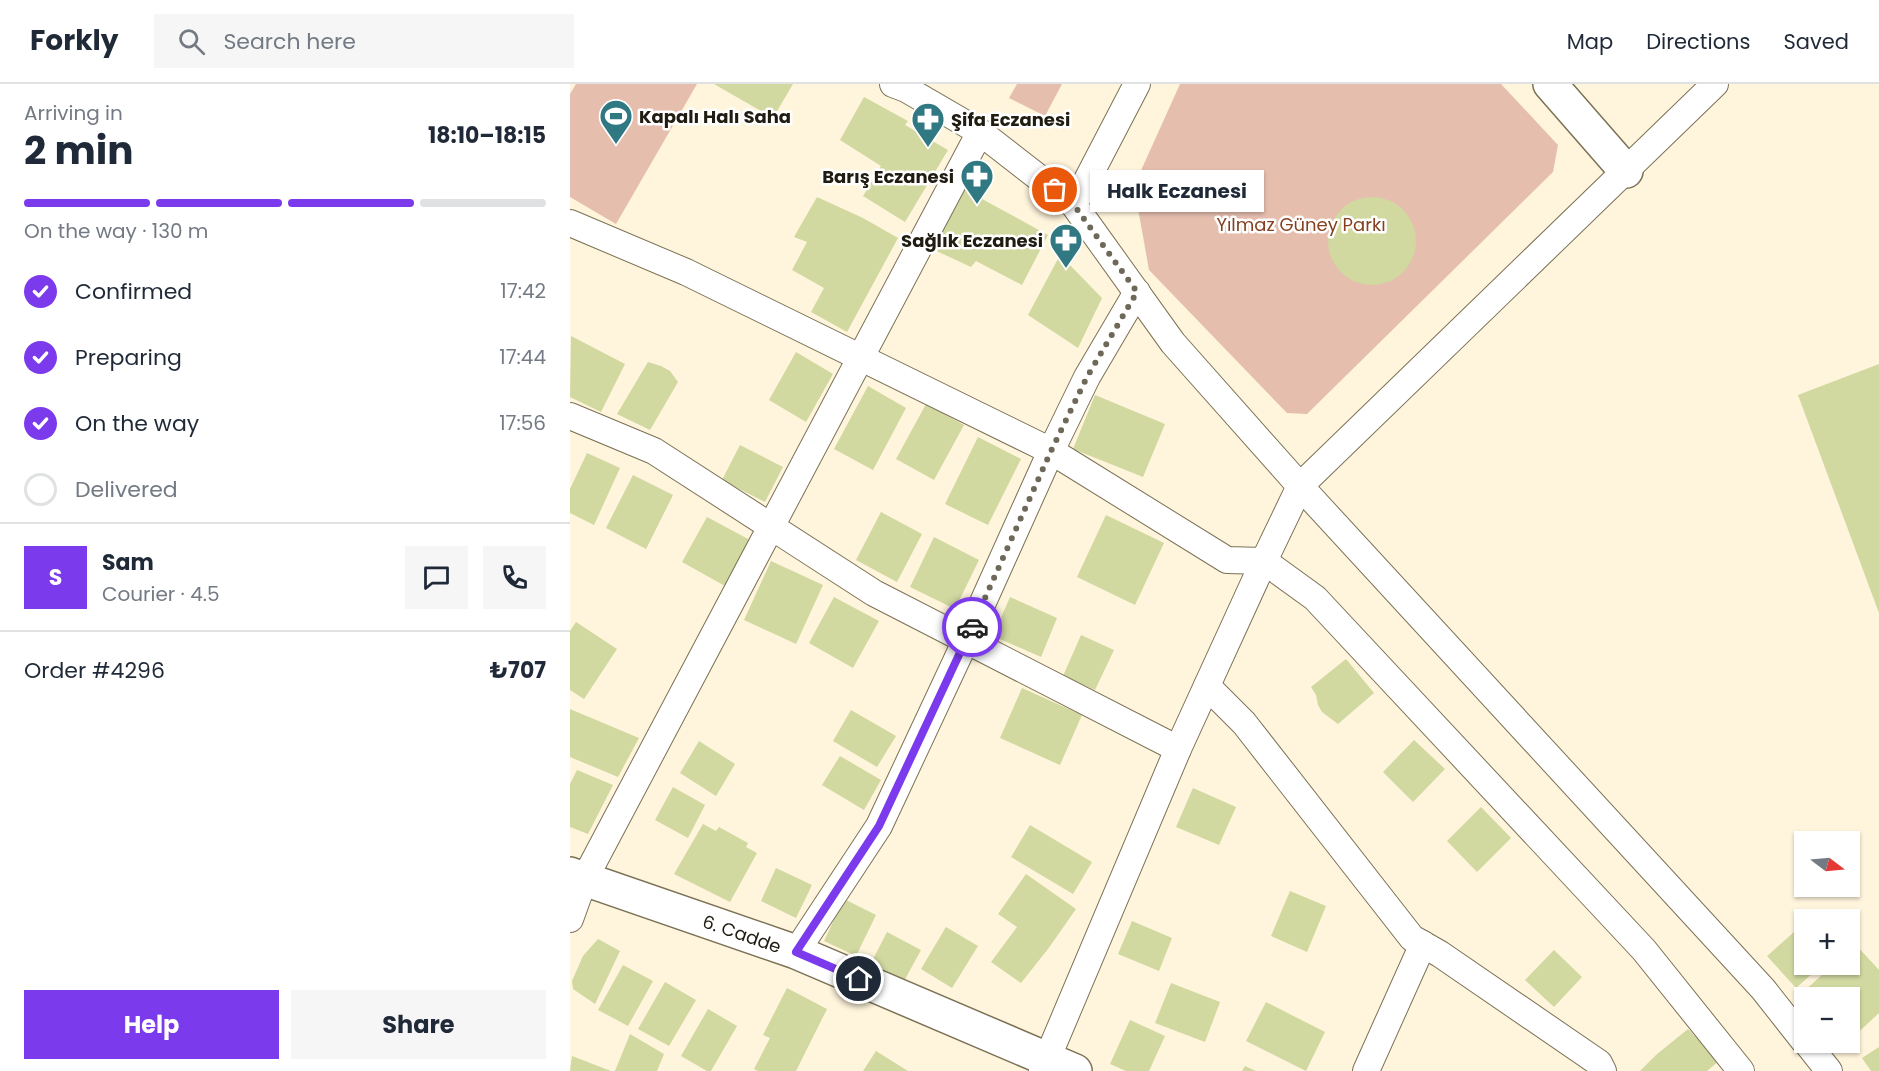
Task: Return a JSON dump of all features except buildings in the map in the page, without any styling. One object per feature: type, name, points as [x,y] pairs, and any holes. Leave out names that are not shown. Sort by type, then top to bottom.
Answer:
[{"type":"street","points":[[893,84],[980,132],[1074,205],[1173,343],[1300,486],[1763,989],[1794,1028]]},
{"type":"street","points":[[1074,205],[1137,84]]},
{"type":"street","points":[[1550,84],[1626,171]]},
{"type":"street","points":[[1055,1067],[1178,749],[1300,486],[1715,84]]},
{"type":"street","points":[[570,919],[577,877],[861,359],[980,132]]},
{"type":"street","points":[[570,223],[686,272],[1051,451],[1227,560],[1264,561],[1315,598],[1644,950],[1741,1071]]},
{"type":"street","points":[[796,952],[879,826],[1051,451],[1087,377],[1137,292]]},
{"type":"street","points":[[570,416],[654,451],[874,593],[1178,749]]},
{"type":"street","points":[[1207,686],[1244,723],[1412,938],[1599,1063],[1604,1071]]},
{"type":"street","name":"6. Cadde","points":[[577,877],[796,952],[1055,1067]]},
{"type":"street","points":[[1366,1071],[1423,944]]},
{"type":"street","points":[[1814,1053],[1828,1071]]},
{"type":"green space","name":"Kapalı Halı Saha","points":[[576,84],[697,84],[616,224],[570,197],[570,94]]},
{"type":"green space","points":[[1017,84],[1062,84],[1045,116],[1009,98]]},
{"type":"green space","name":"Yılmaz Güney Parkı","points":[[1180,84],[1501,84],[1558,145],[1553,172],[1307,414],[1287,413],[1149,270],[1134,186]]},
{"type":"way so far","points":[[972,627],[1087,377],[1137,292],[1074,205],[1055,190]]},
{"type":"place","name":"Kapalı Halı Saha","points":[[616,145]]},
{"type":"place","name":"Şifa Eczanesi","points":[[928,148]]},
{"type":"place","name":"Halk Eczanesi","points":[[1055,190]]},
{"type":"place","name":"Barış Eczanesi","points":[[977,205]]},
{"type":"place","name":"Sağlık Eczanesi","points":[[1066,269]]},
{"type":"route","points":[[859,979],[796,952],[879,826],[972,627]]}]
